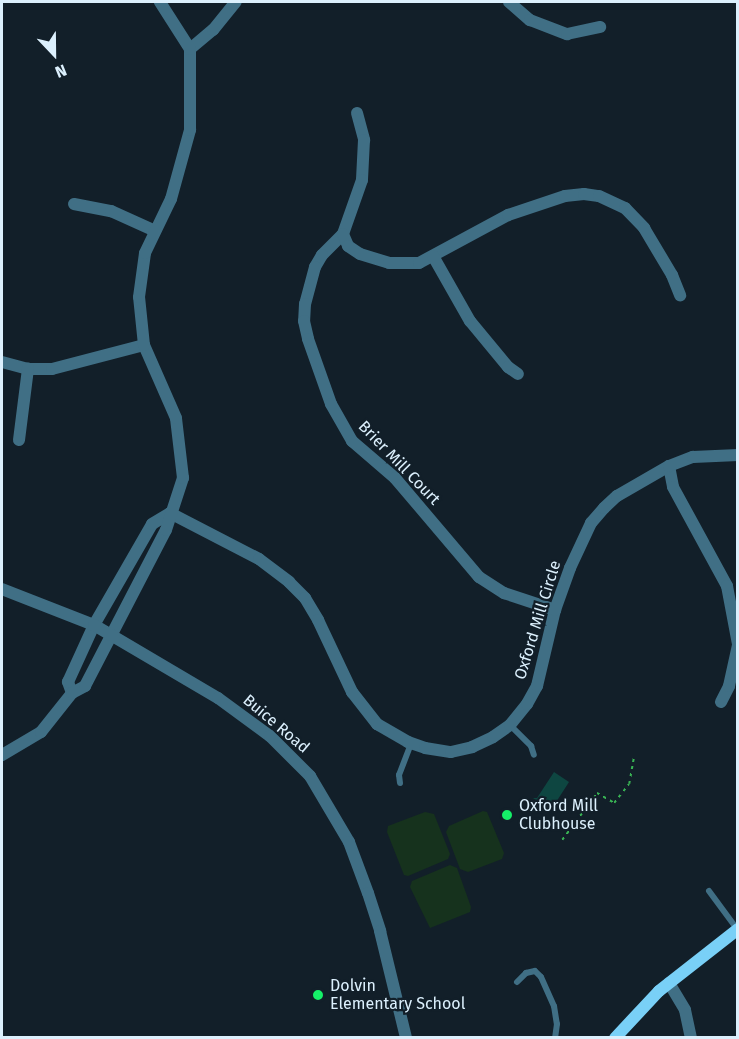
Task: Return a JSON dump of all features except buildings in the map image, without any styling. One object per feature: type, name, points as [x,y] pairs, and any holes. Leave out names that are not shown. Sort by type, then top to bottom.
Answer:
[{"type":"main road","points":[[615,1038],[669,983],[737,929]]},
{"type":"street","points":[[2,755],[41,732],[72,693],[85,686],[166,530],[183,478],[176,418],[144,345],[139,297],[145,253],[171,199],[190,130],[190,49],[160,2]]},
{"type":"street","points":[[190,49],[213,30],[236,2]]},
{"type":"street","points":[[508,2],[530,20],[567,34],[600,27]]},
{"type":"street","name":"Brier Mill Court","points":[[357,113],[363,140],[362,180],[343,234],[322,255],[315,267],[305,304],[304,321],[331,404],[343,428],[363,453],[409,493],[479,577],[504,593],[555,610]]},
{"type":"street","points":[[343,234],[348,246],[360,254],[389,263],[419,263],[508,215],[565,196],[592,195],[612,202],[634,216],[672,275],[680,295]]},
{"type":"street","points":[[74,204],[111,211],[155,231]]},
{"type":"street","points":[[433,256],[470,321],[508,367],[518,374]]},
{"type":"street","points":[[2,362],[28,369],[52,369],[144,345]]},
{"type":"street","points":[[19,440],[28,369]]},
{"type":"street","name":"Oxford Mill Circle","points":[[170,513],[260,559],[289,582],[305,598],[318,620],[352,692],[365,712],[392,735],[411,743],[451,752],[472,747],[510,725],[527,704],[537,687],[555,610],[570,568],[591,523],[617,496],[669,465],[693,457],[738,455]]},
{"type":"street","points":[[669,465],[673,487],[727,586],[738,645],[729,686],[722,702]]},
{"type":"street","points":[[72,693],[68,682],[94,625],[152,524],[170,513]]},
{"type":"street","name":"Buice Road","points":[[2,589],[94,625],[249,718],[290,753],[310,776],[349,842],[380,931],[406,1038]]},
{"type":"street","points":[[669,983],[685,1010],[691,1038]]},
{"type":"lane","points":[[510,725],[531,746],[534,755]]},
{"type":"lane","points":[[400,783],[399,776],[411,743]]},
{"type":"lane","points":[[709,891],[737,929]]},
{"type":"lane","points":[[517,982],[526,973],[535,972],[541,977],[554,1006],[557,1024],[555,1038]]},
{"type":"path","points":[[562,840],[597,793],[614,803],[629,783],[634,757]]},
{"type":"shaded area","points":[[554,772],[569,782],[551,810],[533,798],[537,798]]},
{"type":"shaded area","points":[[483,811],[487,812],[504,853],[502,859],[468,872],[460,869],[446,832],[449,826]]},
{"type":"shaded area","points":[[425,812],[434,814],[450,854],[448,859],[408,876],[404,875],[387,832],[388,826]]},
{"type":"shaded area","points":[[450,865],[457,868],[471,907],[470,912],[430,928],[410,887],[412,881]]},
{"type":"place","name":"Oxford Mill Clubhouse","points":[[507,815]]},
{"type":"place","name":"Dolvin Elementary School","points":[[318,995]]}]
